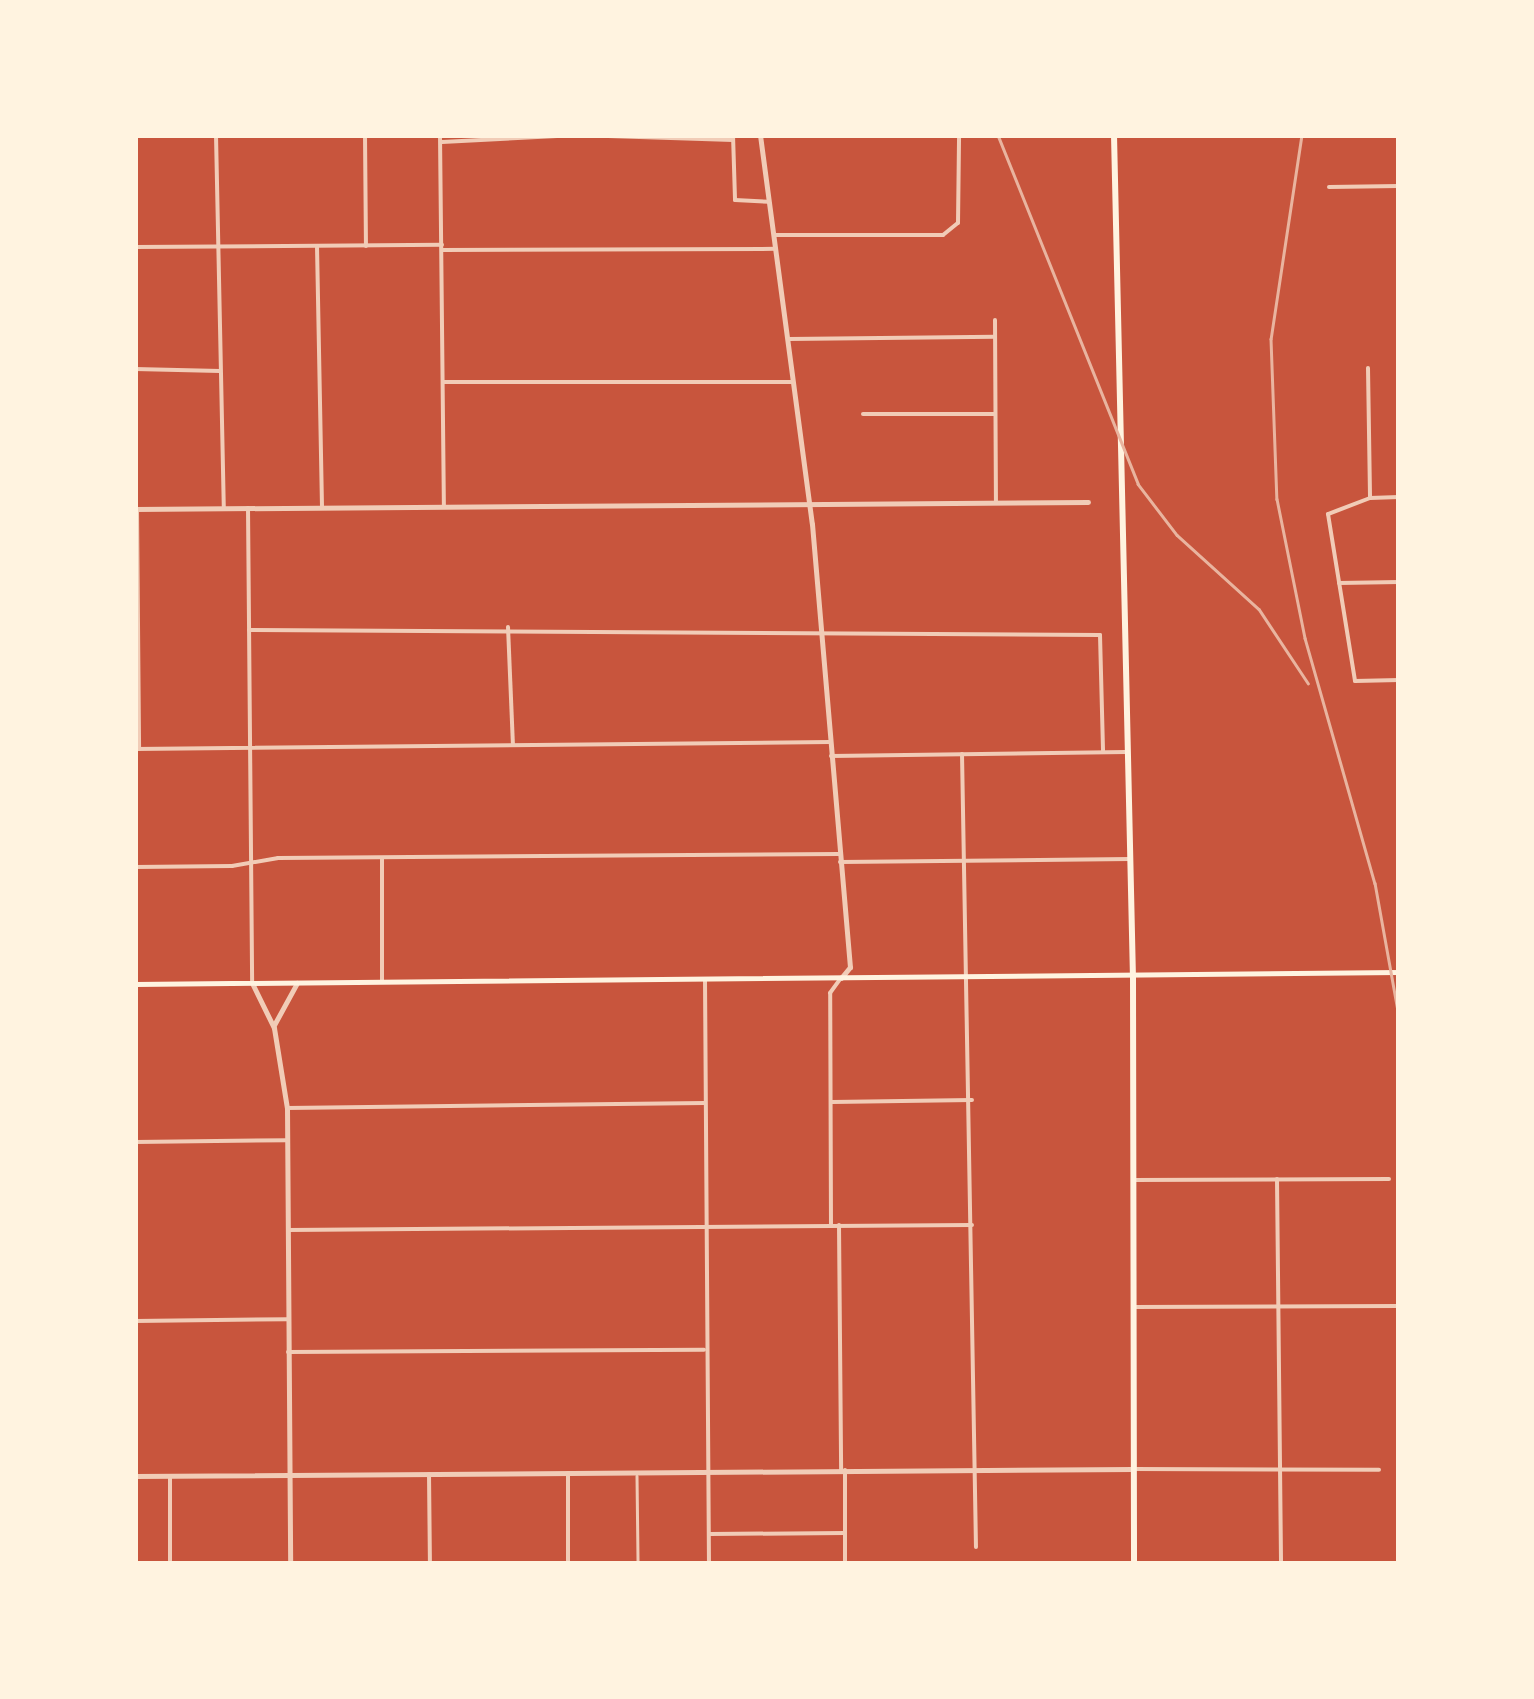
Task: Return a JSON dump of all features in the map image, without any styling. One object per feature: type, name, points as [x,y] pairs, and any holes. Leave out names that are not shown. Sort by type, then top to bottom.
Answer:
[{"type":"main road","points":[[1114,135],[1133,976],[1134,1564]]},
{"type":"main road","points":[[135,984],[1399,972]]},
{"type":"street","points":[[216,135],[224,508]]},
{"type":"street","points":[[365,135],[366,246]]},
{"type":"street","points":[[760,135],[810,503],[850,967],[830,993],[832,1225]]},
{"type":"street","points":[[774,234],[943,235],[958,223],[958,135]]},
{"type":"street","points":[[444,505],[441,138],[733,137],[735,200],[769,202]]},
{"type":"street","points":[[1328,187],[1399,186]]},
{"type":"street","points":[[317,246],[322,506]]},
{"type":"street","points":[[135,247],[776,249]]},
{"type":"street","points":[[995,320],[996,502]]},
{"type":"street","points":[[789,340],[995,336]]},
{"type":"street","points":[[1368,368],[1370,498]]},
{"type":"street","points":[[135,369],[220,371]]},
{"type":"street","points":[[441,382],[794,382]]},
{"type":"street","points":[[863,414],[996,414]]},
{"type":"street","points":[[1399,497],[1370,498],[1328,514],[1355,680],[1399,680]]},
{"type":"street","points":[[830,742],[137,749],[136,509],[1088,502]]},
{"type":"street","points":[[248,508],[252,983],[274,1028],[287,1108],[290,1564]]},
{"type":"street","points":[[1338,583],[1399,582]]},
{"type":"street","points":[[248,630],[508,627],[1100,634],[1104,752]]},
{"type":"street","points":[[508,627],[513,745]]},
{"type":"street","points":[[832,756],[1126,749]]},
{"type":"street","points":[[962,754],[970,978],[976,1547]]},
{"type":"street","points":[[382,858],[382,982]]},
{"type":"street","points":[[135,867],[382,858],[1130,859]]},
{"type":"street","points":[[705,979],[709,1564]]},
{"type":"street","points":[[274,1028],[281,1002],[298,982]]},
{"type":"street","points":[[830,1102],[972,1100]]},
{"type":"street","points":[[287,1108],[706,1104]]},
{"type":"street","points":[[135,1142],[288,1140]]},
{"type":"street","points":[[1277,1179],[1281,1564]]},
{"type":"street","points":[[1133,1180],[1389,1179]]},
{"type":"street","points":[[839,1225],[845,1564]]},
{"type":"street","points":[[288,1230],[972,1225]]},
{"type":"street","points":[[1133,1307],[1399,1306]]},
{"type":"street","points":[[135,1321],[288,1319]]},
{"type":"street","points":[[288,1352],[706,1350]]},
{"type":"street","points":[[135,1476],[1378,1470]]},
{"type":"street","points":[[429,1474],[430,1564]]},
{"type":"street","points":[[568,1474],[568,1564]]},
{"type":"street","points":[[170,1476],[170,1564]]},
{"type":"street","points":[[709,1534],[845,1533]]},
{"type":"lane","points":[[637,1473],[638,1564]]},
{"type":"railway","points":[[998,135],[1138,484],[1177,535],[1259,609],[1308,683]]},
{"type":"railway","points":[[1302,135],[1271,339],[1277,499],[1305,638],[1375,883],[1399,1016]]}]
